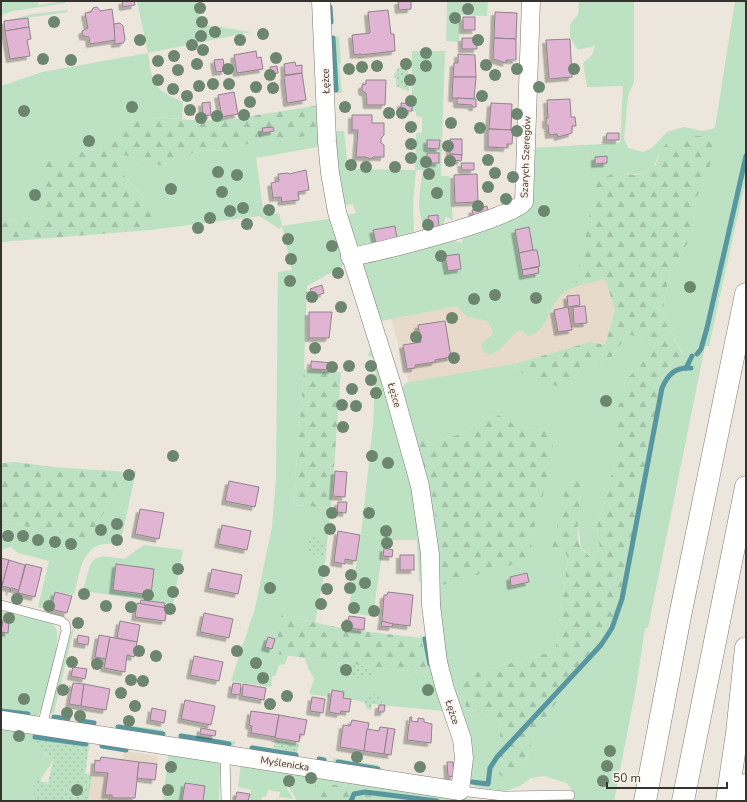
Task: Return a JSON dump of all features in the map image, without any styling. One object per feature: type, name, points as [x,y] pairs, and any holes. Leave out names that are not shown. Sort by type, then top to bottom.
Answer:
[{"type":"main road","points":[[645,801],[746,294]]},
{"type":"main road","points":[[683,801],[746,487]]},
{"type":"main road","points":[[727,801],[737,733],[746,648]]},
{"type":"main road","points":[[631,801],[664,702]]},
{"type":"main road","points":[[741,801],[746,785]]},
{"type":"street","name":"Łężce","points":[[321,1],[330,173],[337,212],[350,257],[391,382],[420,486],[430,554],[431,605],[438,662],[445,689],[462,740],[464,758],[460,791]]},
{"type":"street","name":"Szarych Szeregów","points":[[350,257],[396,247],[494,218],[518,208],[524,202],[532,1]]},
{"type":"street","name":"Myślenicka","points":[[1,720],[460,791]]},
{"type":"lane","points":[[1,606],[61,621],[65,624],[66,630],[59,662],[42,726]]},
{"type":"lane","points":[[225,754],[226,801]]},
{"type":"lane","name":"Myślenicka","points":[[460,791],[503,796],[570,795]]},
{"type":"shaded area","points":[[605,279],[615,310],[605,346],[590,342],[517,363],[409,383],[391,319],[576,283]]},
{"type":"shaded area","points":[[124,751],[158,756],[155,780],[137,778],[123,760]]},
{"type":"shaded area","points":[[92,775],[107,777],[105,795],[112,795],[111,801],[88,801]]},
{"type":"green space","points":[[1,1],[38,1],[39,5],[63,1],[66,1],[66,3],[13,11],[1,15]]},
{"type":"green space","points":[[137,1],[196,1],[201,24],[251,32],[148,53]]},
{"type":"green space","points":[[447,1],[488,1],[487,16],[460,15],[459,42],[446,41]]},
{"type":"green space","points":[[579,1],[634,1],[634,82],[628,96],[624,139],[628,148],[643,152],[652,148],[667,132],[684,127],[703,131],[715,128],[735,1],[746,1],[746,179],[720,296],[718,299],[719,301],[709,346],[705,346],[648,628],[645,628],[636,688],[614,801],[567,801],[570,800],[574,793],[567,783],[544,776],[531,778],[520,786],[506,791],[476,787],[470,782],[453,699],[402,387],[406,383],[517,363],[514,369],[574,380],[582,366],[610,359],[628,334],[643,339],[650,351],[640,367],[624,381],[627,397],[618,405],[619,434],[613,469],[597,527],[600,551],[590,557],[581,547],[577,517],[581,495],[552,549],[566,551],[568,559],[555,651],[451,679],[464,699],[466,707],[502,723],[497,752],[524,766],[536,731],[611,626],[620,598],[664,378],[683,354],[665,322],[663,312],[665,295],[670,275],[693,233],[696,198],[703,186],[662,148],[655,163],[646,171],[635,174],[618,172],[576,283],[605,279],[588,283],[565,292],[556,300],[540,330],[527,336],[524,331],[518,331],[495,353],[489,354],[485,352],[481,346],[483,342],[492,335],[493,331],[488,322],[468,317],[458,306],[376,322],[362,267],[364,263],[449,239],[462,243],[464,231],[518,212],[530,148],[620,143],[623,86],[587,87],[583,63],[592,55],[595,46],[578,50],[570,37],[570,24],[578,15]],"holes":[[[494,414],[506,418],[517,428],[529,427],[545,429],[552,439],[532,536],[531,559],[437,533],[434,504],[417,440],[421,433],[439,441],[457,435]]]},
{"type":"green space","points":[[67,10],[68,12],[4,21],[33,14]]},
{"type":"green space","points":[[339,36],[341,63],[339,64],[342,93],[333,93],[330,38]]},
{"type":"green space","points":[[412,51],[445,51],[441,176],[449,176],[453,220],[446,217],[443,226],[429,233],[424,227],[421,219],[419,203],[423,170],[416,170],[413,203],[414,234],[362,249],[354,245],[347,215],[356,213],[353,204],[345,205],[341,203],[333,131],[344,131],[348,169],[415,170],[416,133],[422,133],[422,117],[416,116],[416,112],[412,111]]},
{"type":"green space","points":[[148,53],[151,72],[156,84],[165,93],[183,102],[182,119],[153,117],[102,147],[46,161],[46,216],[1,223],[1,86],[42,72]]},
{"type":"green space","points":[[398,68],[405,68],[408,71],[409,92],[396,86],[396,78],[393,77]]},
{"type":"green space","points":[[320,105],[322,134],[247,144],[230,150],[205,151],[180,155],[163,166],[124,155],[116,162],[122,173],[153,209],[154,224],[150,230],[1,242],[1,223],[46,216],[46,161],[102,147],[142,118],[153,117],[204,121],[232,119]]},
{"type":"green space","points":[[322,134],[318,147],[256,158],[264,216],[279,213],[282,226],[334,218],[348,263],[307,286],[304,369],[293,505],[331,508],[323,580],[315,622],[281,615],[276,654],[288,656],[285,664],[279,665],[275,676],[272,676],[271,687],[231,681],[255,608],[272,527],[276,477],[278,272],[292,270],[282,227],[280,229],[259,216],[150,230],[154,224],[144,198],[122,173],[116,162],[124,155],[163,166],[180,155],[205,151],[230,150],[247,144]]},
{"type":"green space","points":[[688,135],[709,137],[713,143],[712,159],[703,186],[696,198],[693,233],[670,275],[665,295],[663,312],[665,322],[683,355],[683,365],[672,369],[664,378],[620,598],[611,626],[536,731],[524,766],[518,778],[507,780],[497,772],[497,752],[502,723],[466,707],[464,699],[451,679],[555,651],[568,559],[565,551],[552,549],[567,481],[576,467],[583,474],[578,533],[581,548],[590,557],[600,551],[597,527],[613,469],[619,434],[612,424],[618,405],[627,397],[624,381],[640,367],[649,351],[643,339],[628,334],[610,359],[582,366],[574,380],[560,387],[514,370],[517,363],[590,342],[605,345],[615,310],[605,279],[576,283],[597,180],[618,172],[634,175],[644,173],[656,164],[662,148],[671,140]]},
{"type":"green space","points":[[372,346],[376,360],[368,355]]},
{"type":"green space","points":[[376,360],[423,527],[417,529],[417,538],[425,541],[424,583],[419,582],[417,540],[384,540],[373,616],[348,613],[361,535],[373,425]]},
{"type":"green space","points":[[304,369],[341,372],[331,508],[293,505]]},
{"type":"green space","points":[[494,414],[506,418],[517,428],[529,427],[545,429],[552,439],[554,455],[532,536],[531,559],[439,586],[437,533],[434,504],[417,440],[421,433],[439,441],[457,435]]},
{"type":"green space","points":[[16,462],[52,467],[127,472],[89,539],[4,522],[1,523],[1,463]]},
{"type":"green space","points":[[136,471],[120,545],[108,544],[98,546],[91,550],[86,556],[82,565],[74,595],[55,591],[50,610],[38,607],[49,561],[18,553],[11,547],[1,550],[1,523],[4,522],[89,539],[127,472]]},
{"type":"green space","points":[[308,535],[326,540],[325,560],[307,553]]},
{"type":"green space","points":[[144,545],[183,550],[173,604],[83,591],[90,565],[93,560],[104,557],[124,559]]},
{"type":"green space","points":[[1,611],[51,623],[55,627],[57,640],[51,676],[41,711],[37,717],[1,714],[1,632],[8,632],[9,621],[3,620],[3,625],[1,625]]},
{"type":"green space","points":[[281,615],[345,629],[421,638],[428,674],[275,654]]},
{"type":"green space","points":[[75,624],[54,713],[50,713],[72,630]]},
{"type":"green space","points":[[420,635],[426,638],[448,722],[446,722],[443,711],[382,705],[384,702],[370,694],[364,702],[343,698],[344,692],[332,690],[330,690],[329,697],[309,694],[314,679],[305,658],[428,674]]},
{"type":"green space","points":[[345,664],[371,667],[374,671],[373,675],[363,678],[355,677],[350,672],[346,672]]},
{"type":"green space","points":[[370,694],[378,695],[383,699],[382,705],[372,704],[371,710],[367,709],[364,702],[365,697]]},
{"type":"green space","points":[[119,724],[163,730],[162,737],[118,730]]},
{"type":"green space","points":[[1,727],[90,741],[89,747],[37,738],[44,754],[54,757],[40,782],[35,781],[33,801],[1,801]]},
{"type":"green space","points":[[181,733],[236,742],[232,747],[181,739]]},
{"type":"green space","points":[[37,738],[89,747],[85,774],[92,775],[88,801],[33,801],[35,780],[48,783],[54,757],[46,754],[40,749],[36,744]]},
{"type":"green space","points":[[275,740],[299,744],[297,752],[274,748]]},
{"type":"green space","points":[[252,745],[296,752],[295,758],[251,751]]},
{"type":"green space","points":[[172,753],[216,760],[220,766],[219,801],[163,801],[168,757]]},
{"type":"green space","points":[[333,758],[378,765],[377,772],[333,764]]},
{"type":"green space","points":[[241,764],[472,799],[474,801],[442,801],[315,782],[315,801],[297,801],[284,779],[283,781],[293,799],[281,797],[279,800],[280,792],[268,790],[266,797],[262,797],[261,801],[249,801],[251,790],[238,787]]},
{"type":"green space","points":[[315,782],[442,801],[315,801]]},
{"type":"building","points":[[122,1],[134,1],[135,5],[123,7]]},
{"type":"building","points":[[398,1],[411,1],[411,9],[399,10]]},
{"type":"building","points":[[97,7],[100,11],[112,9],[116,40],[90,44],[89,37],[83,36],[82,31],[88,28],[85,13],[91,12],[93,8]]},
{"type":"building","points":[[388,10],[391,34],[394,34],[395,51],[354,55],[352,35],[370,33],[368,12]]},
{"type":"building","points":[[495,12],[517,13],[516,39],[494,38]]},
{"type":"building","points":[[463,17],[475,17],[475,30],[463,30]]},
{"type":"building","points":[[28,18],[29,27],[5,31],[4,21]]},
{"type":"building","points":[[120,23],[123,26],[125,40],[123,43],[115,44],[114,24]]},
{"type":"building","points":[[29,27],[31,39],[27,40],[30,56],[10,59],[5,31]]},
{"type":"building","points":[[462,38],[476,38],[477,49],[462,49]]},
{"type":"building","points":[[494,38],[516,39],[516,60],[506,60],[506,63],[493,59]]},
{"type":"building","points":[[570,39],[572,77],[549,79],[546,40]]},
{"type":"building","points":[[256,51],[257,58],[261,57],[263,69],[237,73],[234,55]]},
{"type":"building","points":[[458,54],[475,55],[476,77],[453,77],[454,63],[458,63]]},
{"type":"building","points":[[223,59],[225,71],[216,72],[214,60]]},
{"type":"building","points":[[295,62],[296,66],[302,65],[302,73],[285,75],[284,64]]},
{"type":"building","points":[[277,66],[278,73],[271,74],[270,67]]},
{"type":"building","points":[[302,73],[306,100],[287,103],[284,76]]},
{"type":"building","points":[[453,77],[476,77],[474,99],[452,98]]},
{"type":"building","points":[[366,80],[386,80],[385,105],[367,105],[366,93],[362,91],[362,85],[366,84]]},
{"type":"building","points":[[234,92],[238,114],[222,117],[218,95]]},
{"type":"building","points":[[457,98],[476,99],[476,107],[472,107],[472,105],[457,104]]},
{"type":"building","points":[[570,99],[571,117],[575,117],[576,126],[572,126],[572,133],[558,137],[557,134],[549,135],[548,125],[546,125],[546,118],[548,118],[547,100]]},
{"type":"building","points":[[210,102],[211,115],[203,116],[202,103]]},
{"type":"building","points":[[401,103],[412,104],[412,111],[401,111]]},
{"type":"building","points":[[491,103],[512,104],[511,130],[489,129]]},
{"type":"building","points":[[352,115],[372,115],[372,123],[384,123],[384,135],[381,138],[381,143],[384,145],[384,157],[373,157],[371,159],[356,157],[358,130],[352,130]]},
{"type":"building","points":[[273,127],[274,131],[263,133],[262,128]]},
{"type":"building","points":[[488,129],[513,130],[512,144],[507,144],[507,148],[488,147]]},
{"type":"building","points":[[607,133],[619,133],[619,140],[606,140]]},
{"type":"building","points":[[450,139],[462,139],[462,155],[450,154]]},
{"type":"building","points":[[427,140],[440,140],[439,149],[427,148]]},
{"type":"building","points":[[427,153],[439,153],[439,163],[427,163]]},
{"type":"building","points":[[452,154],[462,155],[461,161],[451,160]]},
{"type":"building","points":[[607,156],[607,163],[595,164],[595,157]]},
{"type":"building","points":[[461,163],[474,163],[474,170],[462,170]]},
{"type":"building","points":[[306,170],[309,190],[298,192],[299,200],[282,202],[281,197],[273,198],[271,183],[279,181],[278,174],[289,174]]},
{"type":"building","points":[[477,174],[478,202],[455,203],[454,175]]},
{"type":"building","points":[[487,206],[489,214],[474,218],[472,210]]},
{"type":"building","points":[[438,215],[439,228],[430,229],[428,216]]},
{"type":"building","points":[[395,226],[397,239],[376,243],[373,230]]},
{"type":"building","points":[[529,227],[533,250],[519,253],[515,230]]},
{"type":"building","points":[[537,250],[540,266],[522,270],[519,253]]},
{"type":"building","points":[[459,254],[461,269],[448,271],[445,256]]},
{"type":"building","points":[[538,267],[539,273],[523,276],[522,270]]},
{"type":"building","points":[[322,285],[324,293],[313,297],[310,289]]},
{"type":"building","points":[[579,295],[580,305],[568,307],[567,296]]},
{"type":"building","points":[[585,306],[587,323],[574,324],[573,307]]},
{"type":"building","points":[[568,307],[572,330],[558,332],[554,310]]},
{"type":"building","points":[[309,312],[332,312],[329,338],[309,338]]},
{"type":"building","points":[[445,321],[451,357],[435,360],[435,362],[415,365],[415,368],[407,369],[403,345],[421,342],[418,325]]},
{"type":"building","points":[[311,361],[332,363],[332,370],[311,369]]},
{"type":"building","points":[[335,471],[347,472],[345,497],[333,496]]},
{"type":"building","points":[[229,481],[259,487],[255,507],[225,501]]},
{"type":"building","points":[[338,502],[347,502],[346,513],[337,512]]},
{"type":"building","points":[[140,509],[164,513],[159,539],[135,534]]},
{"type":"building","points":[[222,525],[251,531],[247,550],[218,544]]},
{"type":"building","points":[[338,531],[360,535],[356,561],[345,559],[345,564],[334,562]]},
{"type":"building","points":[[384,548],[393,550],[392,557],[383,556]]},
{"type":"building","points":[[400,555],[414,555],[414,570],[400,570]]},
{"type":"building","points":[[1,558],[9,560],[1,589]]},
{"type":"building","points":[[9,560],[25,565],[18,594],[18,590],[11,588],[10,592],[10,588],[2,586]]},
{"type":"building","points":[[26,564],[42,568],[35,597],[18,593]]},
{"type":"building","points":[[116,564],[154,569],[151,595],[113,590]]},
{"type":"building","points":[[212,569],[242,575],[238,594],[208,588]]},
{"type":"building","points":[[527,573],[529,582],[511,586],[510,577]]},
{"type":"building","points":[[55,592],[72,596],[67,613],[51,609]]},
{"type":"building","points":[[388,592],[413,595],[410,626],[386,623],[382,621],[384,595],[387,595]]},
{"type":"building","points":[[141,600],[165,603],[164,608],[140,604]]},
{"type":"building","points":[[137,603],[167,608],[165,621],[135,617]]},
{"type":"building","points":[[204,613],[233,619],[229,638],[200,632]]},
{"type":"building","points":[[349,616],[365,618],[364,630],[348,628]]},
{"type":"building","points":[[3,620],[9,621],[8,633],[1,632]]},
{"type":"building","points":[[120,621],[140,625],[137,642],[117,638]]},
{"type":"building","points":[[382,621],[393,624],[392,627],[381,626]]},
{"type":"building","points":[[78,635],[89,637],[88,645],[77,643]]},
{"type":"building","points":[[99,635],[110,637],[106,659],[95,657]]},
{"type":"building","points":[[110,637],[137,642],[134,657],[127,655],[125,672],[104,668]]},
{"type":"building","points":[[268,637],[275,639],[272,649],[265,647]]},
{"type":"building","points":[[194,656],[223,662],[219,681],[190,675]]},
{"type":"building","points":[[73,667],[87,669],[85,679],[71,676]]},
{"type":"building","points":[[73,683],[84,684],[81,706],[69,704]]},
{"type":"building","points":[[233,683],[241,684],[240,695],[231,694]]},
{"type":"building","points":[[84,684],[110,689],[106,710],[81,706]]},
{"type":"building","points":[[243,684],[266,688],[264,700],[242,696]]},
{"type":"building","points":[[332,690],[344,692],[343,698],[351,699],[349,712],[341,711],[340,714],[329,712]]},
{"type":"building","points":[[312,697],[325,699],[323,713],[310,711]]},
{"type":"building","points":[[185,700],[215,706],[211,725],[181,719]]},
{"type":"building","points":[[379,705],[385,705],[384,712],[378,712]]},
{"type":"building","points":[[152,708],[166,711],[164,723],[150,720]]},
{"type":"building","points":[[251,711],[279,715],[275,737],[251,733],[252,726],[249,725]]},
{"type":"building","points":[[279,715],[307,720],[304,735],[300,734],[299,742],[275,738]]},
{"type":"building","points":[[410,717],[412,717],[411,721],[418,722],[418,718],[424,719],[424,722],[432,724],[431,743],[407,740]]},
{"type":"building","points":[[352,720],[369,723],[364,751],[340,747],[343,725],[350,726]]},
{"type":"building","points":[[380,727],[388,728],[384,754],[364,751],[367,729],[379,731]]},
{"type":"building","points":[[201,728],[216,731],[215,736],[200,734]]},
{"type":"building","points":[[388,728],[395,729],[391,755],[384,754]]},
{"type":"building","points":[[101,757],[139,762],[135,798],[112,798],[112,795],[105,795],[108,773],[94,772],[95,760],[100,761]]},
{"type":"building","points":[[139,762],[157,764],[155,780],[137,778]]},
{"type":"building","points":[[447,762],[453,762],[454,777],[448,776]]},
{"type":"building","points":[[185,783],[205,786],[203,801],[182,801]]},
{"type":"building","points":[[237,792],[250,794],[248,801],[235,801]]},
{"type":"waterway","points":[[330,7],[331,22]]},
{"type":"waterway","points":[[333,38],[336,90]]},
{"type":"waterway","points":[[697,354],[701,349],[707,328],[746,156]]},
{"type":"waterway","points":[[686,368],[692,356]]},
{"type":"waterway","points":[[472,782],[488,784],[490,768],[497,757],[601,645],[612,628],[622,599],[662,388],[673,372],[676,370],[691,368]]},
{"type":"waterway","points":[[425,639],[430,664]]},
{"type":"waterway","points":[[1,711],[28,714]]},
{"type":"waterway","points":[[54,717],[68,719]]},
{"type":"waterway","points":[[81,721],[94,723]]},
{"type":"waterway","points":[[118,727],[163,734]]},
{"type":"waterway","points":[[181,736],[229,744]]},
{"type":"waterway","points":[[35,737],[86,744]]},
{"type":"waterway","points":[[102,746],[126,750]]},
{"type":"waterway","points":[[252,748],[296,755]]},
{"type":"waterway","points":[[319,759],[324,760]]},
{"type":"waterway","points":[[338,762],[378,769]]},
{"type":"waterway","points":[[351,801],[354,794],[365,792],[437,801]]}]
